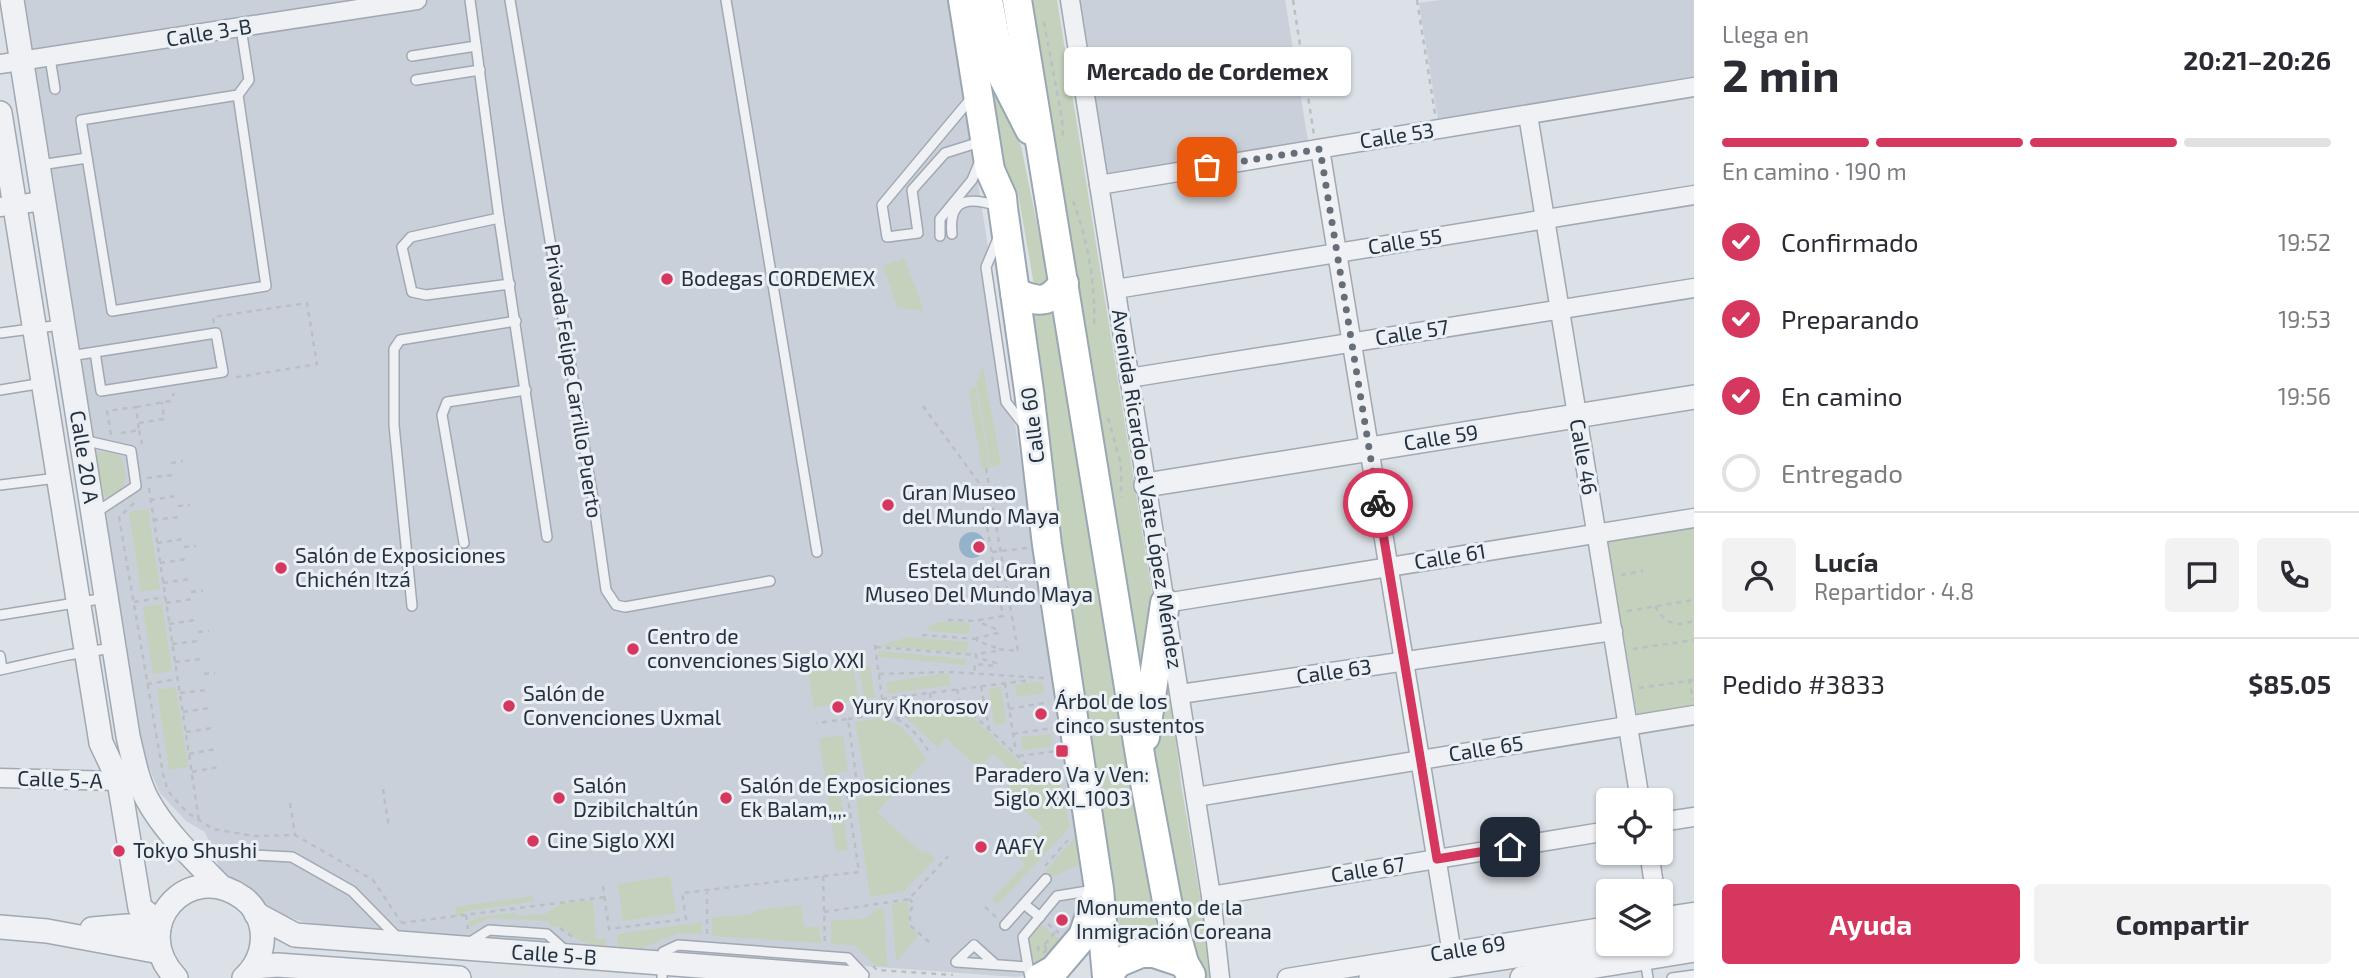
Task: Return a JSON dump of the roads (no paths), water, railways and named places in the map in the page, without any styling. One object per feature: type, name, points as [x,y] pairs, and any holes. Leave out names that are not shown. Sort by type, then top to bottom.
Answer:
[{"type":"main road","name":"Calle 60","points":[[963,0],[990,170],[1002,197],[1047,545],[1099,889],[1107,978]]},
{"type":"main road","points":[[988,0],[1002,75],[1053,148]]},
{"type":"main road","points":[[1029,6],[1053,148],[1064,283],[1103,537],[1167,901],[1184,961]]},
{"type":"main road","points":[[1015,293],[1039,300],[1048,299],[1064,283]]},
{"type":"main road","points":[[1141,761],[1165,603]]},
{"type":"main road","points":[[1034,973],[1054,970],[1083,936],[1099,889]]},
{"type":"main road","points":[[1107,978],[1117,963],[1141,953],[1154,953],[1184,961]]},
{"type":"street","name":"Calle 20 A","points":[[12,0],[11,63],[38,166],[128,736],[136,770],[147,798],[164,824],[221,887],[242,897],[256,914]]},
{"type":"street","name":"Calle 3-B","points":[[11,63],[417,0]]},
{"type":"street","name":"Avenida Ricardo el Vate López Méndez","points":[[1070,0],[1196,797],[1220,978]]},
{"type":"street","name":"Calle 53","points":[[1099,185],[1694,87]]},
{"type":"street","name":"Calle 20 A","points":[[0,113],[7,206],[35,329],[101,743],[119,781],[140,908],[159,925]]},
{"type":"street","name":"Calle 46","points":[[1528,115],[1638,788]]},
{"type":"street","points":[[1317,149],[1338,253],[1453,959]]},
{"type":"street","name":"Calle 55","points":[[1115,289],[1694,195]]},
{"type":"street","points":[[7,206],[43,201]]},
{"type":"street","name":"Calle 57","points":[[1129,379],[1694,288]]},
{"type":"street","name":"Calle 59","points":[[1147,492],[1577,421],[1694,397]]},
{"type":"street","name":"Calle 59","points":[[1577,421],[1694,408]]},
{"type":"street","name":"Calle 61","points":[[1165,603],[1694,518]]},
{"type":"street","name":"Calle 63","points":[[1180,694],[1613,631]]},
{"type":"street","name":"Calle 65","points":[[1196,797],[1694,715]]},
{"type":"street","name":"Calle 5-A","points":[[0,778],[119,781]]},
{"type":"street","points":[[1673,820],[1694,817]]},
{"type":"street","name":"Calle 67","points":[[1211,896],[1596,833]]},
{"type":"street","points":[[161,963],[159,925],[171,904],[188,891],[199,887],[221,887]]},
{"type":"street","points":[[1673,915],[1694,912]]},
{"type":"street","points":[[247,975],[260,954],[262,941],[256,914]]},
{"type":"street","name":"Calle 5-B","points":[[256,914],[295,935],[403,931],[662,970],[856,978]]},
{"type":"street","points":[[0,927],[47,930],[159,925]]},
{"type":"street","name":"Calle 69","points":[[1287,978],[1372,973],[1596,929]]},
{"type":"street","points":[[1673,932],[1694,929]]},
{"type":"street","points":[[47,930],[161,963],[176,978]]},
{"type":"street","name":"Calle 69","points":[[1453,959],[1596,943]]},
{"type":"street","name":"Calle 69","points":[[1522,978],[1647,968],[1694,950]]},
{"type":"street","points":[[247,975],[277,965],[459,978]]},
{"type":"street","points":[[1101,978],[1107,978]]},
{"type":"lane","points":[[470,0],[499,218],[547,537]]},
{"type":"lane","name":"Privada Felipe Carrillo Puerto","points":[[510,0],[606,590],[616,605],[625,607],[770,581]]},
{"type":"lane","points":[[726,0],[817,552]]},
{"type":"lane","points":[[238,95],[81,120],[112,311],[266,286],[238,95],[249,80],[241,28]]},
{"type":"lane","points":[[411,56],[476,46]]},
{"type":"lane","points":[[50,58],[55,89]]},
{"type":"lane","points":[[416,80],[480,69]]},
{"type":"lane","points":[[977,91],[882,205],[887,237],[918,233],[912,190],[944,153],[986,144]]},
{"type":"lane","points":[[940,236],[940,219],[972,180],[986,144]]},
{"type":"lane","points":[[38,166],[87,158]]},
{"type":"lane","points":[[952,234],[953,215],[965,202],[975,200],[1004,215],[986,267],[1006,402],[1035,437]]},
{"type":"lane","points":[[499,218],[411,237],[402,247],[412,292],[426,295],[510,284]]},
{"type":"lane","points":[[412,606],[394,425],[394,349],[400,340],[516,321]]},
{"type":"lane","points":[[0,333],[63,325]]},
{"type":"lane","points":[[68,357],[95,352],[216,333],[223,372],[101,391],[95,352]]},
{"type":"lane","points":[[0,390],[43,383]]},
{"type":"lane","points":[[464,543],[442,415],[447,402],[526,390]]},
{"type":"lane","points":[[81,439],[131,451],[136,486],[93,514]]},
{"type":"lane","points":[[0,485],[59,478]]},
{"type":"lane","points":[[0,615],[106,598]]},
{"type":"lane","points":[[0,656],[1,670],[114,648]]},
{"type":"lane","points":[[187,851],[292,857],[352,891],[403,931]]},
{"type":"lane","points":[[1002,922],[1024,904],[1042,876]]},
{"type":"lane","points":[[1034,973],[1023,937],[1057,896],[1099,889]]},
{"type":"lane","points":[[1024,904],[1040,917]]},
{"type":"lane","points":[[662,970],[663,952],[678,945],[848,958],[867,978]]},
{"type":"lane","points":[[995,964],[1034,973]]},
{"type":"lane","points":[[1030,978],[1034,973]]},
{"type":"lane","points":[[1672,978],[1694,975]]},
{"type":"water","points":[[972,532],[981,536],[985,545],[981,554],[972,558],[963,554],[959,545],[963,536]]},
{"type":"place","name":"Mercado de Cordemex","points":[[1207,167]]},
{"type":"place","name":"Bodegas CORDEMEX","points":[[667,279]]},
{"type":"place","name":"Gran Museo del Mundo Maya","points":[[888,505]]},
{"type":"place","name":"Estela del Gran Museo Del Mundo Maya","points":[[979,547]]},
{"type":"place","name":"Salón de Exposiciones Chichén Itzá","points":[[281,568]]},
{"type":"place","name":"Centro de convenciones Siglo XXI","points":[[633,649]]},
{"type":"place","name":"Salón de Convenciones Uxmal","points":[[509,706]]},
{"type":"place","name":"Yury Knorosov","points":[[838,707]]},
{"type":"place","name":"Árbol de los cinco sustentos","points":[[1041,714]]},
{"type":"place","name":"Paradero Va y Ven: Siglo XXI_1003","points":[[1062,751]]},
{"type":"place","name":"Salón Dzibilchaltún","points":[[559,798]]},
{"type":"place","name":"Salón de Exposiciones Ek Balam,,,.","points":[[726,798]]},
{"type":"place","name":"Cine Siglo XXI","points":[[533,841]]},
{"type":"place","name":"AAFY","points":[[981,847]]},
{"type":"place","name":"Tokyo Shushi","points":[[119,851]]},
{"type":"place","name":"Monumento de la Inmigración Coreana","points":[[1062,920]]}]
